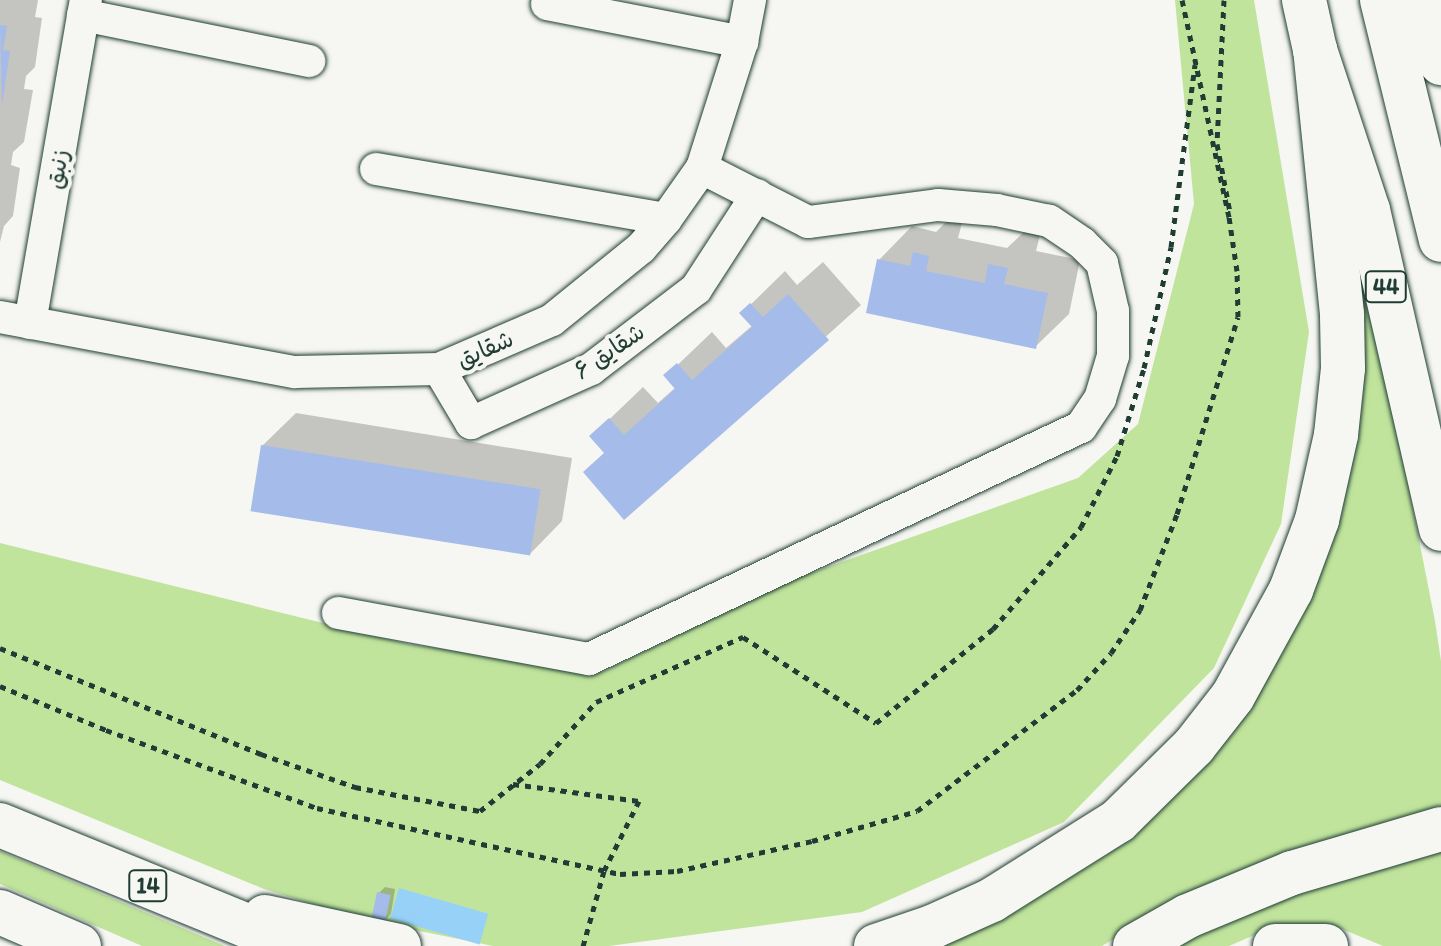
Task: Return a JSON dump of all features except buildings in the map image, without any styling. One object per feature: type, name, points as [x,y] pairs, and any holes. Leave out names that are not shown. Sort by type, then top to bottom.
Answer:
[{"type":"highway","name":"44","points":[[1304,0],[1315,50],[1368,210],[1441,529]]},
{"type":"highway","points":[[1382,0],[1441,240]]},
{"type":"highway","points":[[1422,0],[1441,63]]},
{"type":"highway","points":[[876,946],[992,900],[1118,821],[1186,755],[1233,696],[1291,590],[1317,520],[1336,435],[1343,368],[1342,314],[1315,50]]},
{"type":"highway","name":"14","points":[[0,825],[297,946]]},
{"type":"highway","points":[[1135,946],[1188,916],[1292,873],[1441,829]]},
{"type":"highway","points":[[183,901],[399,946]]},
{"type":"highway","points":[[0,912],[79,946]]},
{"type":"highway","points":[[1275,946],[1326,946]]},
{"type":"street","name":"شقایق","points":[[15,320],[295,372],[439,369],[552,320],[641,248],[702,168],[742,42],[750,0]]},
{"type":"street","points":[[547,4],[670,14],[742,42]]},
{"type":"street","name":"زنبق","points":[[15,320],[84,8],[309,61]]},
{"type":"street","points":[[338,613],[589,659],[1081,427],[1100,399],[1113,356],[1113,311],[1102,263],[1082,243],[1049,221],[997,210],[938,205],[808,222],[702,168]]},
{"type":"street","points":[[376,169],[666,219]]},
{"type":"street","name":"شقایق ۶","points":[[439,369],[471,423],[591,369],[696,289],[757,195]]},
{"type":"path","points":[[0,686],[106,730],[317,808],[620,874],[677,871],[812,841],[917,811],[1077,690],[1111,653],[1140,610],[1177,514],[1238,317],[1237,271],[1229,217],[1182,0]]},
{"type":"path","points":[[1224,0],[1217,144],[1230,208],[1229,217]]},
{"type":"path","points":[[513,784],[639,801],[604,871],[583,946]]},
{"type":"green space","points":[[1175,0],[1254,0],[1309,332],[1281,524],[1214,668],[1064,822],[862,912],[609,946],[493,946],[361,919],[264,889],[0,780],[0,543],[408,644],[602,672],[791,580],[1078,478],[1138,424],[1194,204]]},
{"type":"green space","points":[[1345,214],[1401,448],[1435,621],[1441,661],[1441,814],[1137,925],[1102,946],[937,946],[1029,902],[1301,609]]},
{"type":"green space","points":[[1441,846],[1441,946],[1383,946],[1342,929],[1314,925],[1259,933],[1229,946],[1169,946],[1227,918]]},
{"type":"green space","points":[[0,851],[225,946],[142,946],[0,884]]},
{"type":"water","points":[[399,888],[488,914],[480,944],[390,919]]}]
